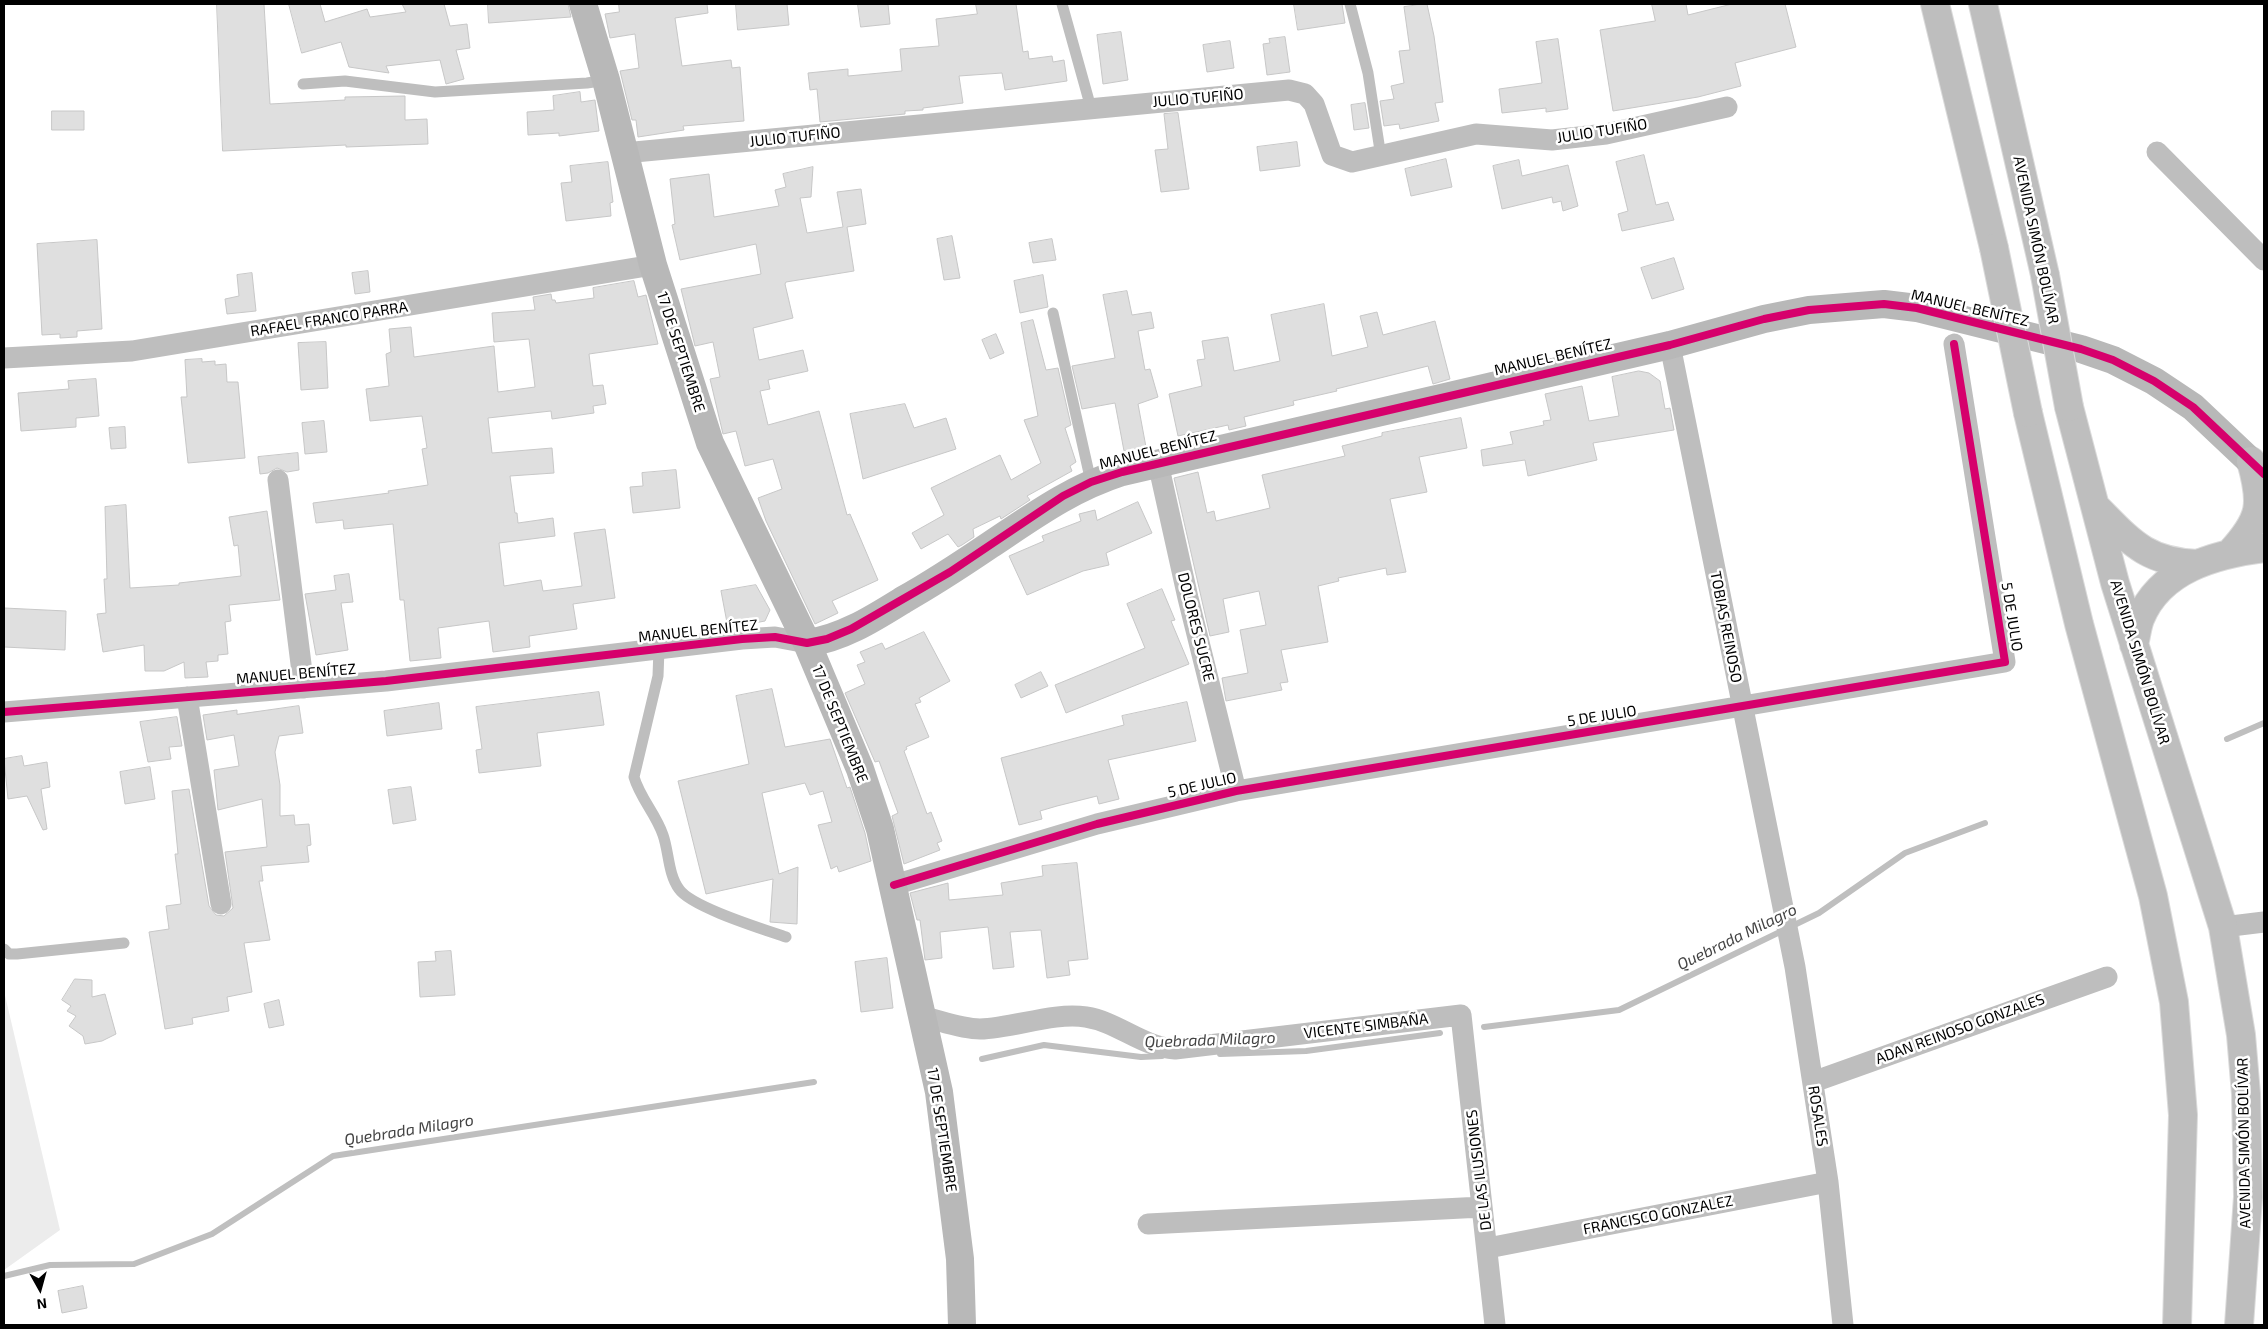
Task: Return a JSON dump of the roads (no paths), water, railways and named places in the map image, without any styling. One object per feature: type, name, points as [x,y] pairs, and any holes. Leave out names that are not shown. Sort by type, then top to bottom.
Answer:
[{"type":"highway","points":[[1935,4],[1994,248],[2028,413],[2079,624],[2153,896],[2174,1002],[2183,1115],[2177,1325]]},
{"type":"highway","name":"AVENIDA SIMÓN BOLÍVAR","points":[[1983,4],[2045,275],[2069,407],[2094,505],[2134,645],[2223,927],[2241,1035],[2246,1094],[2248,1197],[2239,1325]]},
{"type":"highway","points":[[2231,552],[2247,534],[2257,512],[2259,492],[2258,468]]},
{"type":"highway","points":[[2094,505],[2134,545],[2156,558],[2180,564],[2198,564]]},
{"type":"highway","points":[[2134,645],[2140,619],[2154,596],[2173,577],[2198,564],[2231,552],[2264,548]]},
{"type":"street","name":"17 DE SEPTIEMBRE","points":[[583,4],[606,80],[653,266],[710,443],[807,643],[860,769],[880,829],[894,885],[920,1016],[940,1101],[960,1259],[962,1325]]},
{"type":"street","name":"JULIO TUFIÑO","points":[[624,153],[1289,90],[1305,94],[1314,104],[1332,155],[1352,162],[1381,157],[1476,134],[1552,140],[1606,134],[1726,108]]},
{"type":"street","points":[[2157,152],[2264,260]]},
{"type":"street","name":"RAFAEL FRANCO PARRA","points":[[4,358],[132,351],[653,266]]},
{"type":"street","name":"MANUEL BENÍTEZ","points":[[4,712],[386,681],[762,637],[807,643],[827,639],[891,608],[950,572],[1063,496],[1091,482],[1158,463],[1670,345],[1764,319],[1808,310],[1884,304],[1917,308],[2081,349],[2113,360],[2154,380],[2193,407],[2258,468]]},
{"type":"street","name":"5 DE JULIO","points":[[894,885],[1097,824],[1236,791],[2005,662],[1954,344]]},
{"type":"street","name":"TOBIAS REINOSO","points":[[1670,345],[1784,908]]},
{"type":"street","name":"DOLORES SUCRE","points":[[1158,463],[1188,598],[1236,791]]},
{"type":"street","points":[[278,480],[304,688]]},
{"type":"street","points":[[187,697],[221,904]]},
{"type":"street","name":"ROSALES","points":[[1784,908],[1795,967],[1828,1182],[1844,1325]]},
{"type":"street","points":[[2223,927],[2264,922]]},
{"type":"street","name":"ADAN REINOSO GONZALES","points":[[1813,1082],[2107,977]]},
{"type":"street","name":"VICENTE SIMBAÑA","points":[[920,1016],[981,1029],[1063,1017],[1088,1018],[1106,1023],[1150,1044],[1175,1049],[1461,1015]]},
{"type":"street","name":"DE LAS ILUSIONES","points":[[1461,1015],[1495,1325]]},
{"type":"street","name":"FRANCISCO GONZALEZ","points":[[1488,1248],[1828,1182]]},
{"type":"street","points":[[1148,1224],[1482,1207]]},
{"type":"lane","points":[[1062,4],[1091,108]]},
{"type":"lane","points":[[1350,4],[1368,73],[1381,157]]},
{"type":"lane","points":[[303,84],[344,81],[435,92],[587,83],[606,80]]},
{"type":"lane","points":[[1053,313],[1091,482]]},
{"type":"lane","points":[[659,649],[658,676],[634,777],[637,787],[663,835],[666,852],[679,889],[692,901],[786,938]]},
{"type":"lane","points":[[4,949],[8,954],[17,954],[124,943]]},
{"type":"waterway","name":"Quebrada Milagro","points":[[2227,739],[2264,723]]},
{"type":"waterway","name":"Quebrada Milagro","points":[[1484,1027],[1619,1010],[1819,913],[1905,853],[1985,823]]},
{"type":"waterway","name":"Quebrada Milagro","points":[[1220,1054],[1306,1051],[1440,1033]]},
{"type":"waterway","name":"Quebrada Milagro","points":[[982,1059],[1044,1045],[1141,1057],[1162,1056]]},
{"type":"waterway","name":"Quebrada Milagro","points":[[4,1276],[50,1265],[134,1264],[212,1234],[333,1156],[814,1082]]}]
